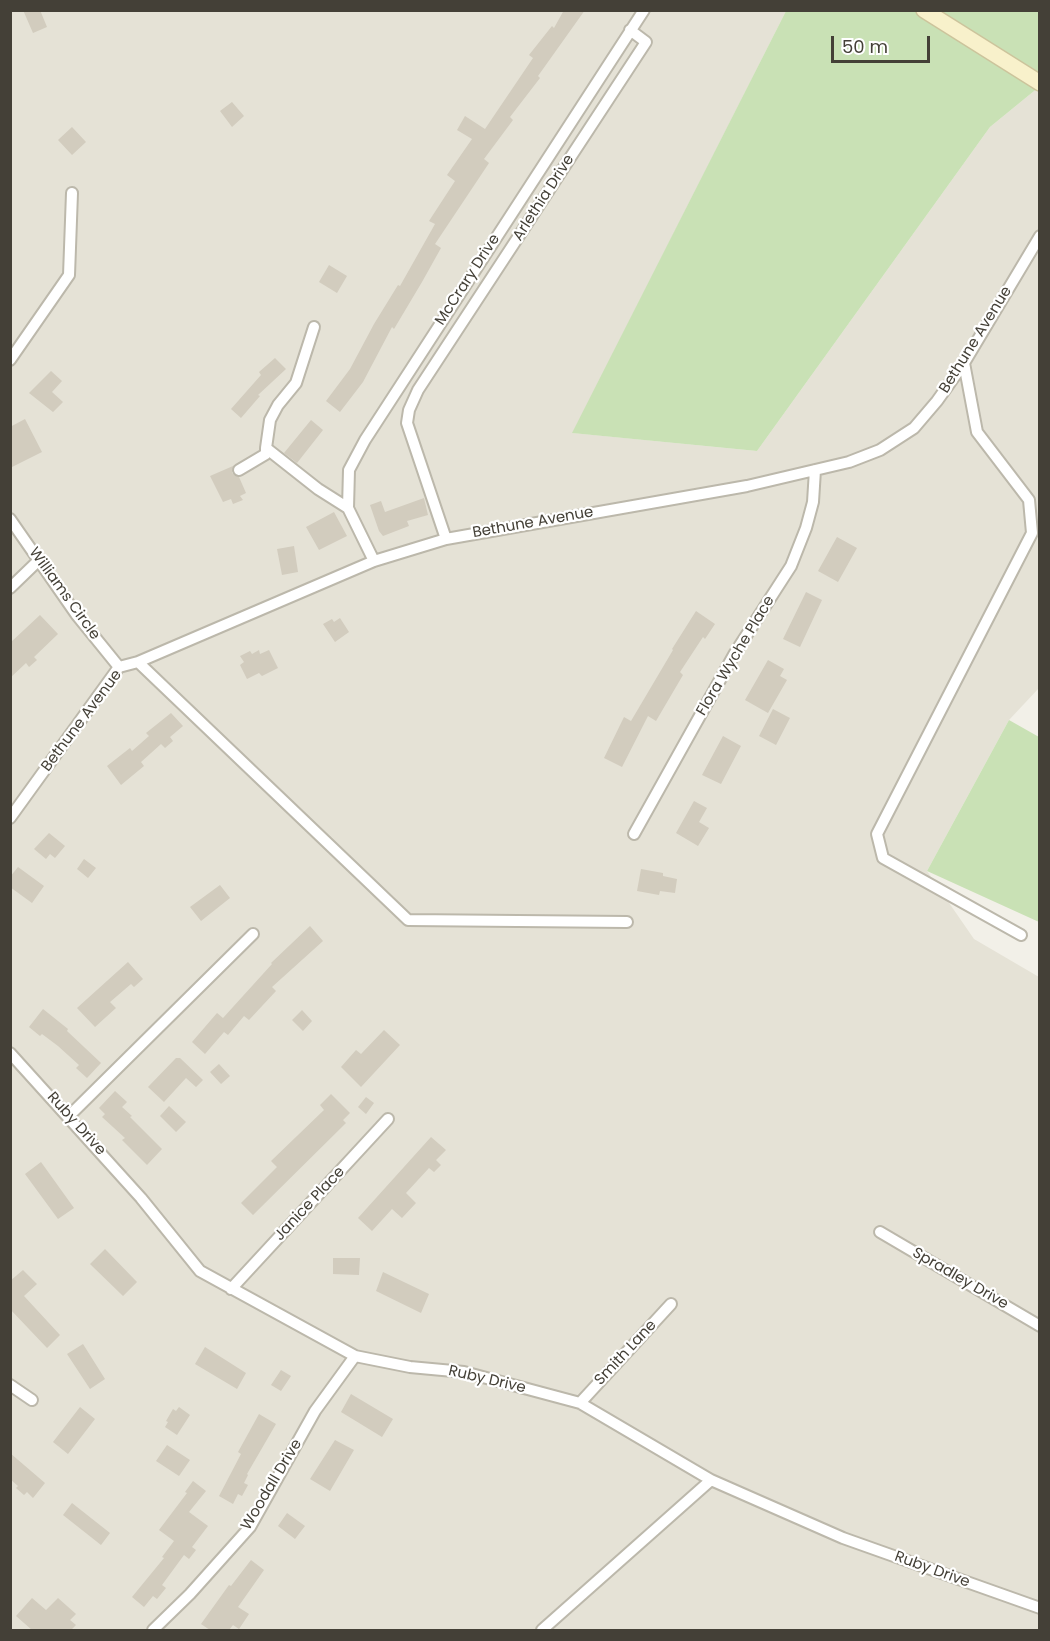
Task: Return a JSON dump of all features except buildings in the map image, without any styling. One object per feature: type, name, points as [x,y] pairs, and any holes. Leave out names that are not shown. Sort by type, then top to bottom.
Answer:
[{"type":"street","name":"McCrary Drive","points":[[374,561],[348,508],[350,470],[365,440],[644,10]]},
{"type":"street","points":[[924,10],[1040,83]]},
{"type":"street","name":"Arlethia Drive","points":[[446,539],[407,423],[409,410],[418,390],[646,42],[630,30]]},
{"type":"street","points":[[10,360],[69,275],[72,193]]},
{"type":"street","name":"Bethune Avenue","points":[[10,818],[119,667],[138,662],[374,561],[446,539],[747,486],[849,462],[880,450],[914,428],[937,401],[964,363],[1040,236]]},
{"type":"street","points":[[239,470],[266,454],[270,420],[278,405],[296,382],[314,327]]},
{"type":"street","points":[[964,363],[977,432],[1029,500],[1032,533],[877,834],[884,858],[1021,935]]},
{"type":"street","points":[[266,448],[318,489],[348,508]]},
{"type":"street","name":"Flora Wyche Place","points":[[634,834],[735,653],[791,566],[806,528],[813,502],[815,470]]},
{"type":"street","name":"Williams Circle","points":[[10,519],[76,614],[119,667]]},
{"type":"street","points":[[10,588],[39,560]]},
{"type":"street","points":[[138,662],[408,920],[627,922]]},
{"type":"street","points":[[69,1116],[253,934]]},
{"type":"street","name":"Ruby Drive","points":[[10,1053],[141,1198],[200,1271],[355,1356],[410,1367],[465,1372],[580,1403],[711,1480],[843,1538],[1040,1608]]},
{"type":"street","name":"Janice Place","points":[[231,1289],[388,1119]]},
{"type":"street","name":"Spradley Drive","points":[[880,1232],[1040,1326]]},
{"type":"street","name":"Smith Lane","points":[[580,1403],[671,1304]]},
{"type":"street","name":"Woodall Drive","points":[[153,1630],[190,1594],[250,1527],[315,1411],[355,1356]]},
{"type":"street","points":[[10,1385],[32,1400]]},
{"type":"street","points":[[542,1630],[711,1480]]},
{"type":"shaded area","points":[[11,11],[786,11],[573,433],[757,451],[990,127],[1039,87],[1039,688],[1009,720],[927,871],[974,939],[1039,977],[1039,1630],[11,1630]]},
{"type":"green space","points":[[786,11],[1039,11],[1039,87],[990,127],[757,451],[572,433]]},
{"type":"green space","points":[[1009,720],[1039,737],[1039,922],[927,871]]}]
